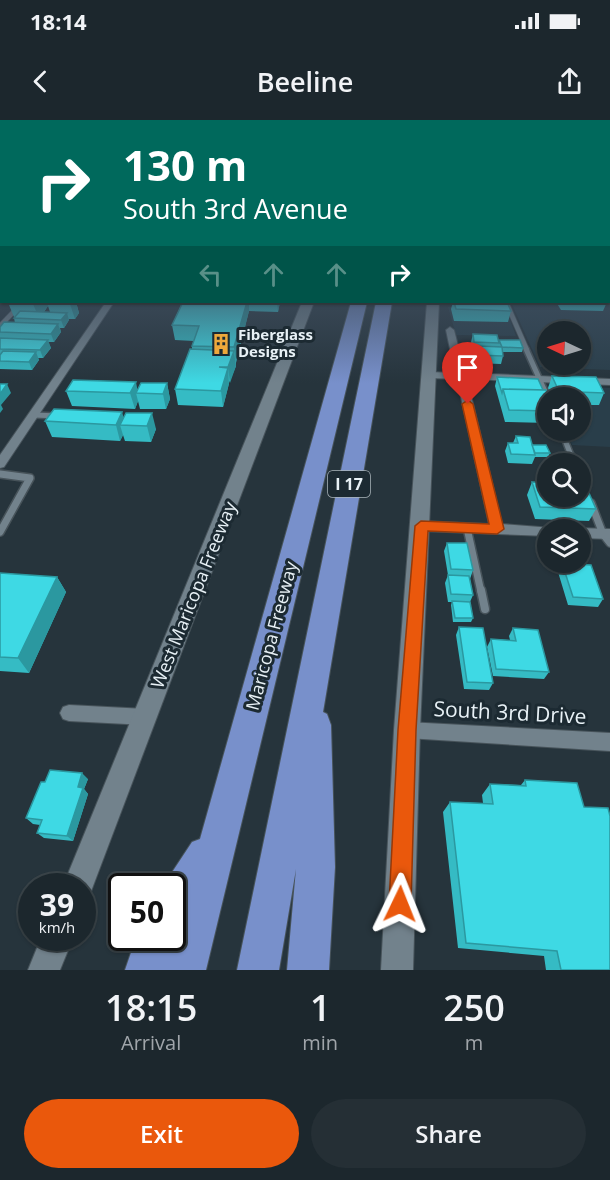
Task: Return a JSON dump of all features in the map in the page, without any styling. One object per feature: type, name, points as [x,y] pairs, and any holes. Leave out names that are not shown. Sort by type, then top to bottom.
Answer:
[{"type":"highway","name":"Maricopa Freeway","points":[[185,970],[218,835],[359,304]]},
{"type":"highway","name":"I 17","points":[[258,970],[384,304]]},
{"type":"highway","points":[[308,970],[315,867],[315,666]]},
{"type":"highway","points":[[186,886],[218,835]]},
{"type":"highway","points":[[146,970],[153,951]]},
{"type":"main road","name":"West Maricopa Freeway","points":[[83,873],[307,304]]},
{"type":"main road","points":[[397,970],[407,730],[433,304]]},
{"type":"main road","points":[[44,970],[52,951]]},
{"type":"street","points":[[0,464],[109,304]]},
{"type":"street","points":[[450,330],[497,529]]},
{"type":"street","points":[[430,375],[610,382]]},
{"type":"street","points":[[421,526],[537,531]]},
{"type":"street","points":[[591,535],[608,537]]},
{"type":"street","points":[[69,713],[146,717]]},
{"type":"street","name":"South 3rd Drive","points":[[407,730],[610,742]]},
{"type":"lane","points":[[0,326],[21,304]]},
{"type":"lane","points":[[507,304],[543,387]]},
{"type":"lane","points":[[34,415],[69,416]]},
{"type":"lane","points":[[0,474],[30,478],[0,532]]},
{"type":"lane","points":[[591,503],[608,537]]},
{"type":"lane","points":[[467,528],[485,609]]},
{"type":"shaded area","points":[[512,304],[610,304],[610,370],[591,369],[591,321],[537,321],[537,360]]},
{"type":"shaded area","points":[[448,307],[506,309],[516,336],[456,335]]},
{"type":"shaded area","points":[[591,387],[610,388],[610,447],[572,445],[570,441],[591,441]]},
{"type":"building","points":[[182,304],[247,304],[234,347],[192,346],[199,326],[172,325]]},
{"type":"building","points":[[454,304],[508,304],[511,311],[456,309]]},
{"type":"building","points":[[20,311],[67,313],[61,320],[14,318]]},
{"type":"building","points":[[4,322],[58,324],[51,334],[0,332],[0,327]]},
{"type":"building","points":[[473,334],[497,335],[499,343],[474,342]]},
{"type":"building","points":[[0,338],[48,340],[40,350],[0,349]]},
{"type":"building","points":[[499,340],[520,340],[523,348],[502,347]]},
{"type":"building","points":[[478,346],[502,347],[503,356],[476,355],[475,349],[478,349]]},
{"type":"building","points":[[190,349],[234,351],[228,367],[219,367],[228,368],[221,391],[175,389]]},
{"type":"building","points":[[3,351],[36,352],[29,362],[0,361]]},
{"type":"building","points":[[552,376],[596,377],[604,393],[591,392],[591,387],[557,387]]},
{"type":"building","points":[[497,377],[538,379],[542,387],[537,387],[537,390],[503,389],[502,393]]},
{"type":"building","points":[[73,380],[136,382],[130,393],[66,391]]},
{"type":"building","points":[[141,383],[167,383],[163,394],[136,393]]},
{"type":"building","points":[[0,384],[7,384],[0,394]]},
{"type":"building","points":[[503,389],[537,390],[537,411],[509,410]]},
{"type":"building","points":[[54,409],[122,412],[116,425],[45,421]]},
{"type":"building","points":[[126,413],[152,413],[147,426],[120,425]]},
{"type":"building","points":[[516,436],[530,437],[535,455],[511,454],[508,443],[518,443]]},
{"type":"building","points":[[532,445],[546,445],[550,453],[537,453]]},
{"type":"building","points":[[532,482],[537,482],[537,498]]},
{"type":"building","points":[[591,498],[596,509],[540,507],[591,507]]},
{"type":"building","points":[[447,543],[467,543],[473,570],[451,569]]},
{"type":"building","points":[[591,565],[603,599],[573,597],[565,573],[591,573]]},
{"type":"building","points":[[0,573],[57,577],[18,658],[0,657]]},
{"type":"building","points":[[448,575],[469,576],[473,595],[451,594]]},
{"type":"building","points":[[452,601],[470,602],[473,618],[455,618]]},
{"type":"building","points":[[459,627],[483,628],[493,683],[467,682]]},
{"type":"building","points":[[513,628],[538,630],[549,672],[496,669],[491,639],[516,641]]},
{"type":"building","points":[[50,770],[82,773],[78,787],[83,788],[67,836],[37,833],[42,820],[26,818],[41,782],[45,782]]},
{"type":"building","points":[[525,780],[577,783],[584,807],[608,808],[610,816],[610,970],[561,970],[557,951],[466,943],[450,802],[493,804],[490,784],[526,786]]},
{"type":"place","name":"Fiberglass Designs","points":[[221,344]]},
{"type":"route","points":[[400,904],[407,730],[421,526],[497,529],[468,404]]}]
